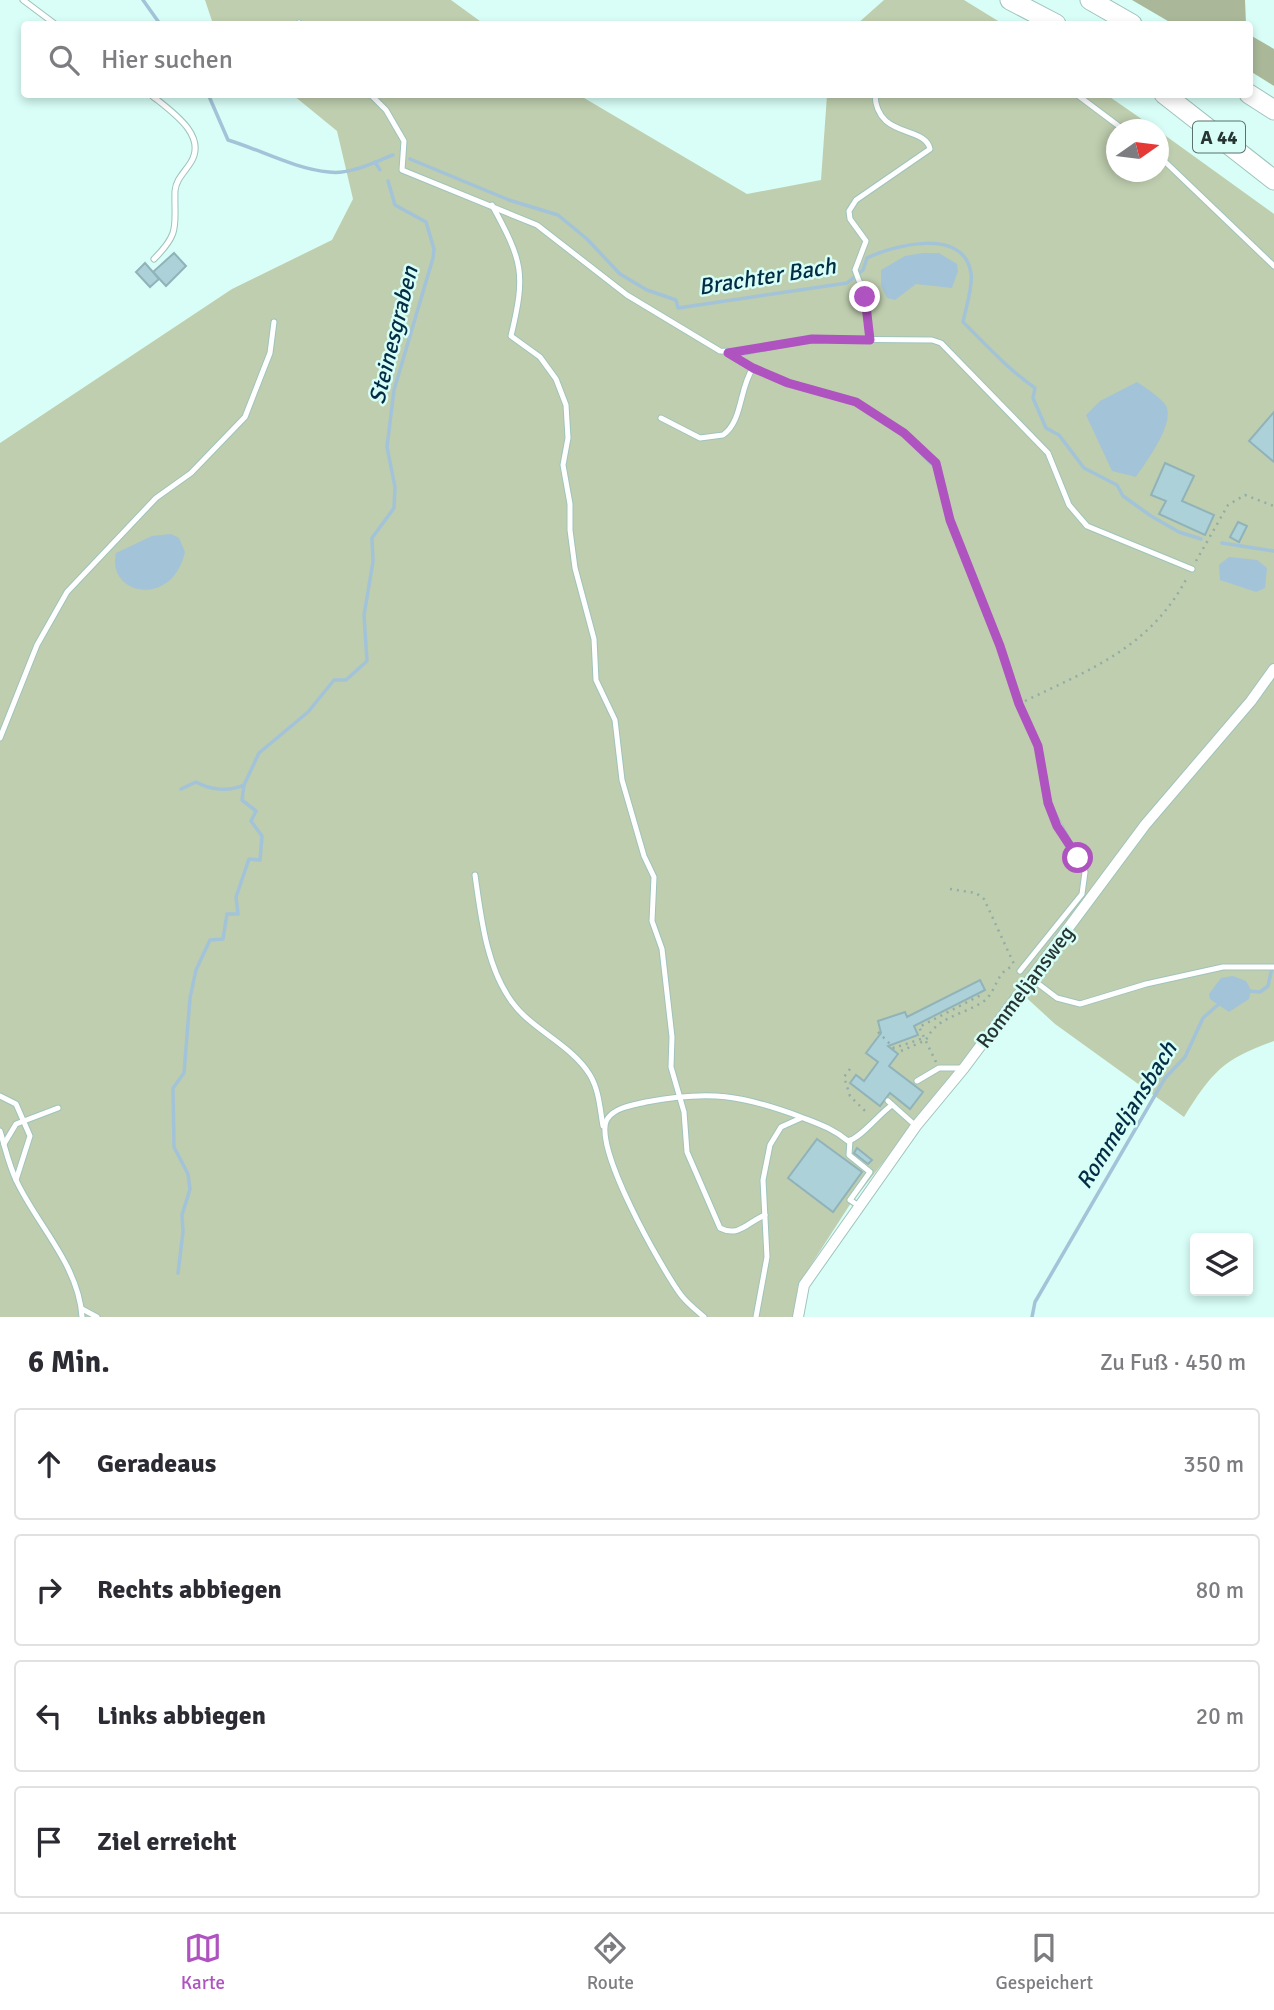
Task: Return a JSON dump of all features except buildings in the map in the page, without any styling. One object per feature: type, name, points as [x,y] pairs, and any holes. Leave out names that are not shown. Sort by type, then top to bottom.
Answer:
[{"type":"highway","points":[[1010,0],[1050,21]]},
{"type":"highway","points":[[1090,0],[1127,21]]},
{"type":"highway","name":"A 44","points":[[1253,97],[1274,110]]},
{"type":"highway","name":"A 44","points":[[1169,98],[1274,180]]},
{"type":"street","name":"Rommeljansweg","points":[[798,1317],[804,1285],[916,1126],[964,1068],[1145,825],[1251,701],[1274,670]]},
{"type":"lane","points":[[23,0],[51,21]]},
{"type":"lane","points":[[154,98],[191,132],[195,148],[191,161],[177,184],[175,235],[155,260]]},
{"type":"lane","points":[[374,98],[386,110],[404,141],[402,170],[537,225],[626,295],[687,334],[788,383],[856,402],[904,433],[936,463],[950,520],[1000,646],[1019,704],[1038,746],[1048,803],[1085,872],[1086,882],[1082,894],[1020,971]]},
{"type":"lane","points":[[870,340],[862,286],[855,271],[866,241],[850,219],[852,204],[930,149],[923,140],[882,119],[875,98]]},
{"type":"lane","points":[[1081,98],[1109,119]]},
{"type":"lane","points":[[1169,166],[1274,267]]},
{"type":"lane","points":[[492,205],[514,246],[522,288],[511,336],[540,357],[556,379],[566,405],[568,438],[563,465],[575,568],[594,639],[596,680],[615,720],[622,780],[644,856],[654,877],[652,921],[662,949],[672,1037],[671,1067],[679,1096],[690,1163],[720,1227],[727,1231],[742,1230],[765,1215]]},
{"type":"lane","points":[[0,738],[32,655],[67,592],[156,498],[191,473],[245,417],[270,353],[274,322]]},
{"type":"lane","points":[[728,353],[812,339],[932,340],[941,343],[1048,453],[1069,505],[1087,526],[1192,569]]},
{"type":"lane","points":[[661,418],[700,438],[723,435],[734,422],[753,368]]},
{"type":"lane","points":[[475,874],[483,926],[498,977],[510,1000],[584,1068],[597,1088],[608,1152],[645,1237],[682,1297],[704,1317]]},
{"type":"lane","points":[[1031,979],[1057,998],[1080,1004],[1146,984],[1223,967],[1271,967]]},
{"type":"lane","points":[[917,1081],[939,1068],[964,1068]]},
{"type":"lane","points":[[0,1096],[16,1104],[30,1136],[16,1181]]},
{"type":"lane","points":[[603,1126],[607,1118],[621,1109],[679,1096],[735,1096],[764,1102],[835,1130],[850,1140],[856,1139],[890,1103],[916,1126]]},
{"type":"lane","points":[[4,1144],[16,1124],[58,1108]]},
{"type":"lane","points":[[756,1317],[767,1257],[763,1180],[770,1145],[781,1127],[802,1118]]},
{"type":"lane","points":[[0,1131],[16,1181],[65,1263],[82,1309],[82,1317]]},
{"type":"lane","points":[[850,1140],[849,1155],[870,1172],[850,1200],[859,1206]]},
{"type":"lane","points":[[82,1309],[97,1317]]},
{"type":"path","points":[[1019,704],[1131,647],[1156,624],[1232,500],[1245,495],[1274,506]]},
{"type":"path","points":[[901,1051],[925,1039],[930,1030],[938,1024],[988,998],[1006,969],[1016,967],[984,899],[976,893],[950,889]]},
{"type":"path","points":[[939,1068],[919,1027],[981,995]]},
{"type":"path","points":[[877,1032],[894,1048],[925,1039]]},
{"type":"path","points":[[850,1069],[844,1077],[845,1090],[873,1118]]},
{"type":"green space","points":[[205,0],[451,0],[480,21],[212,21]]},
{"type":"green space","points":[[884,0],[964,0],[998,21],[860,21]]},
{"type":"green space","points":[[1132,0],[1245,0],[1246,21],[1168,21]]},
{"type":"green space","points":[[1253,37],[1274,49],[1274,86],[1253,73]]},
{"type":"green space","points":[[297,98],[584,98],[747,194],[821,180],[827,98],[1111,98],[1142,119],[1106,119],[1106,182],[1169,182],[1169,138],[1274,214],[1274,1041],[1242,1054],[1220,1069],[1184,1117],[1055,1024],[1018,990],[849,1206],[798,1285],[794,1317],[0,1317],[0,443],[232,289],[332,240],[353,199],[337,131]]},
{"type":"water","points":[[939,253],[957,264],[958,271],[952,288],[916,284],[895,300],[887,298],[881,285],[881,270],[905,256]]},
{"type":"water","points":[[1137,382],[1161,400],[1168,410],[1159,440],[1136,477],[1112,471],[1086,415],[1100,401]]},
{"type":"water","points":[[171,534],[179,538],[185,552],[178,570],[167,582],[142,590],[121,579],[116,567],[116,553],[152,536]]},
{"type":"water","points":[[1229,557],[1257,560],[1267,568],[1265,588],[1256,592],[1220,580],[1219,565]]},
{"type":"water","points":[[1233,976],[1246,981],[1251,990],[1249,999],[1229,1012],[1210,999],[1209,994],[1221,978]]},
{"type":"waterway","name":"Brachter Bach","points":[[143,0],[158,21]]},
{"type":"waterway","name":"Brachter Bach","points":[[210,98],[228,140],[291,163],[316,170],[345,172],[393,155]]},
{"type":"waterway","name":"Brachter Bach","points":[[410,159],[509,200],[558,215],[587,239],[620,274],[647,290],[676,300],[678,308],[847,283],[863,270],[867,258],[894,248],[926,243],[956,249],[966,259],[971,273],[963,322],[1035,388],[1033,398],[1046,428],[1059,435],[1084,468],[1117,485],[1123,496],[1179,532],[1201,539]]},
{"type":"waterway","name":"Steinesgraben","points":[[375,162],[380,170]]},
{"type":"waterway","name":"Steinesgraben","points":[[178,1273],[183,1232],[182,1215],[190,1189],[188,1174],[174,1147],[173,1088],[184,1073],[190,998],[196,970],[210,940],[223,939],[227,914],[238,914],[236,897],[249,859],[260,860],[262,836],[251,821],[256,811],[242,800],[244,785],[259,753],[308,712],[334,680],[346,680],[367,661],[364,615],[373,562],[372,538],[394,508],[395,487],[387,447],[394,390],[434,249],[426,222],[395,205],[388,181]]},
{"type":"waterway","name":"Brachter Bach","points":[[1222,543],[1274,551]]},
{"type":"waterway","points":[[181,789],[196,782],[220,789],[244,785]]},
{"type":"waterway","name":"Rommeljansbach","points":[[1248,991],[1260,992],[1268,986],[1272,968]]},
{"type":"waterway","name":"Rommeljansbach","points":[[1032,1317],[1035,1302],[1165,1078],[1185,1057],[1203,1018],[1220,1003]]},
{"type":"route","points":[[865,297],[870,340],[801,340],[728,353],[745,365],[788,383],[856,402],[904,433],[936,463],[950,520],[1000,646],[1019,704],[1038,746],[1048,803],[1057,826],[1078,858]]}]
